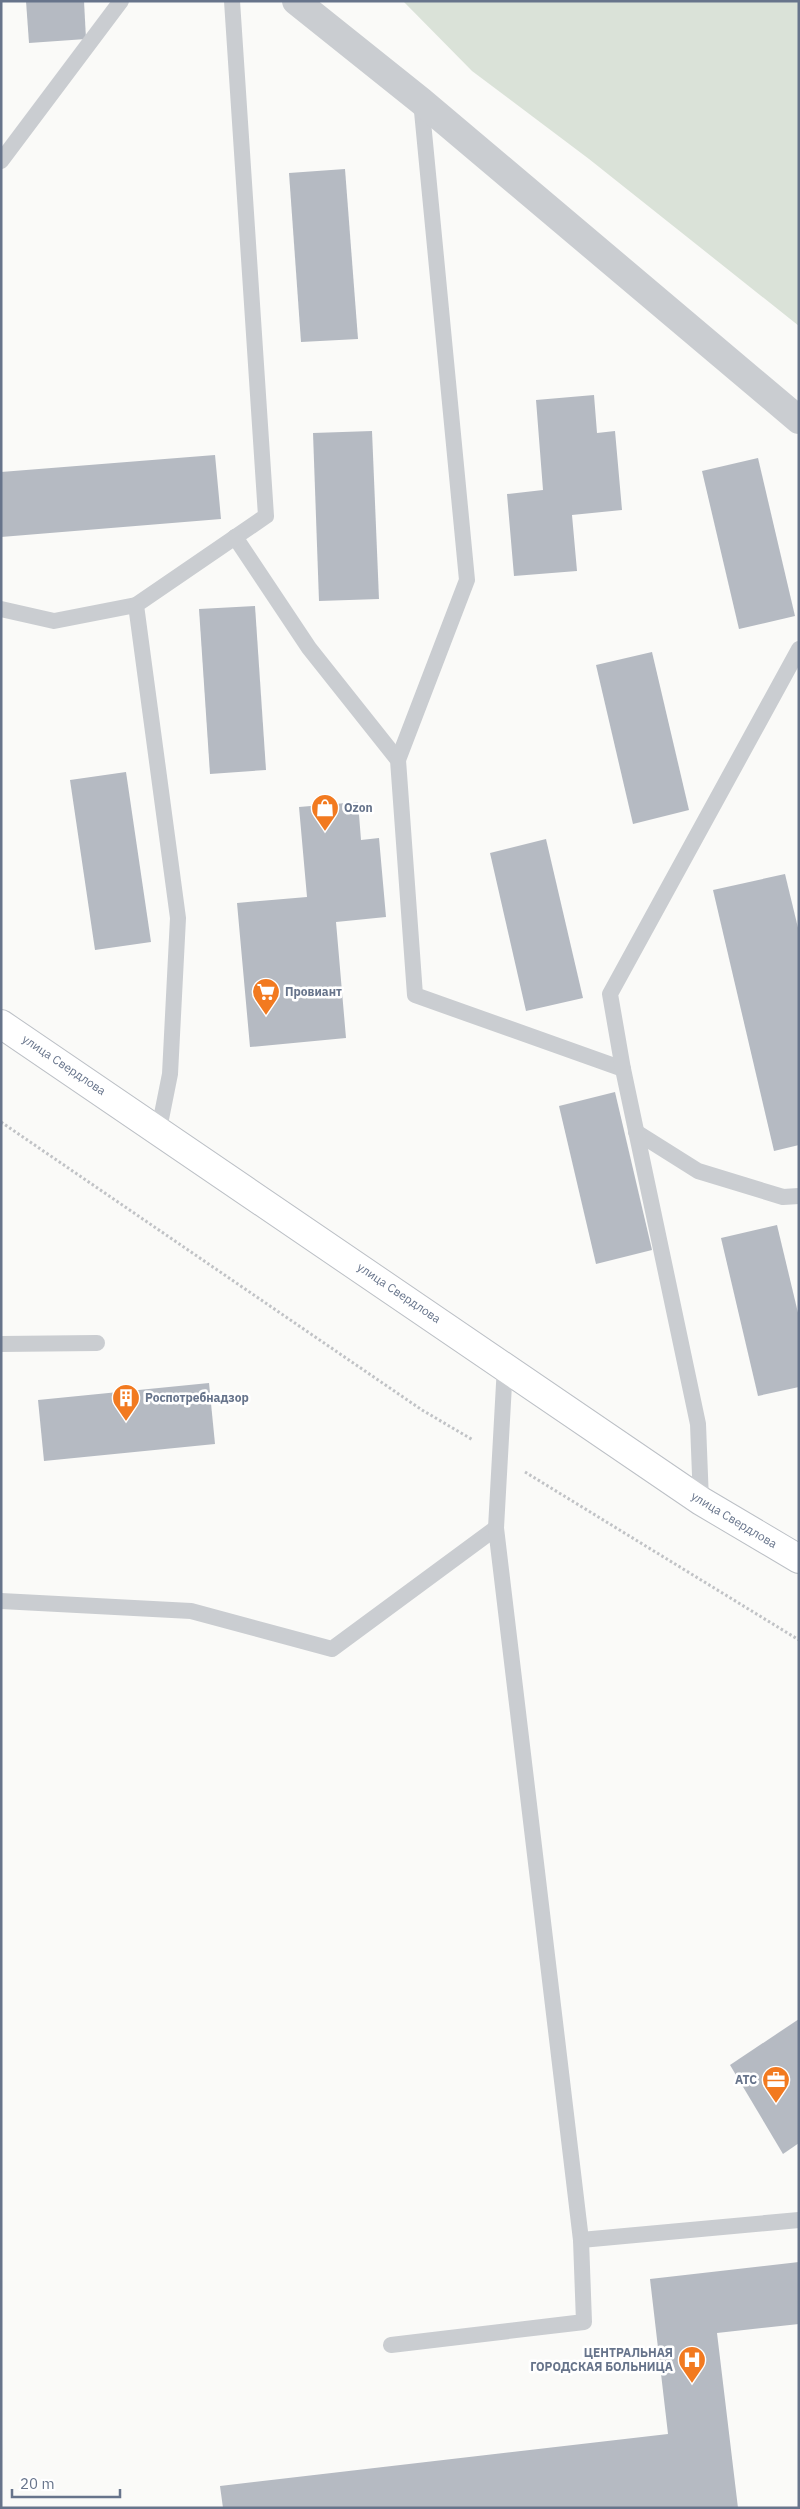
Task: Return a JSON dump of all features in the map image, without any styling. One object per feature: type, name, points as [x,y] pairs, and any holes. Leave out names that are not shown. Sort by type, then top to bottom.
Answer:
[{"type":"main road","name":"улица Свердлова","points":[[1,1024],[159,1129],[701,1501],[799,1559]]},
{"type":"street","points":[[296,1],[421,101],[799,420]]},
{"type":"lane","points":[[1,160],[121,1]]},
{"type":"lane","points":[[1,609],[54,621],[136,605],[266,516],[232,1]]},
{"type":"lane","points":[[421,101],[467,580],[398,760],[414,995],[623,1069]]},
{"type":"lane","points":[[235,537],[309,648],[398,760]]},
{"type":"lane","points":[[136,605],[178,918],[170,1074],[159,1129]]},
{"type":"lane","points":[[701,1501],[698,1424],[623,1069],[610,994],[799,649]]},
{"type":"lane","points":[[636,1132],[698,1171],[783,1197],[799,1196]]},
{"type":"lane","points":[[1,1344],[96,1343]]},
{"type":"lane","points":[[391,2345],[584,2322],[581,2240],[496,1528],[505,1366]]},
{"type":"lane","points":[[1,1600],[191,1612],[332,1650],[496,1528]]},
{"type":"lane","points":[[581,2240],[799,2220]]},
{"type":"path","points":[[1,1122],[422,1410],[799,1640]]},
{"type":"shaded area","points":[[403,1],[799,1],[799,326],[589,159],[472,71]]},
{"type":"building","points":[[26,1],[84,1],[86,39],[29,43]]},
{"type":"building","points":[[345,169],[358,339],[301,342],[289,173]]},
{"type":"building","points":[[594,395],[597,433],[615,431],[622,510],[572,515],[577,571],[514,576],[507,494],[543,490],[536,400]]},
{"type":"building","points":[[372,431],[379,599],[319,601],[313,433]]},
{"type":"building","points":[[215,455],[221,519],[1,537],[1,472]]},
{"type":"building","points":[[758,458],[795,616],[739,629],[702,471]]},
{"type":"building","points":[[255,606],[266,770],[210,774],[199,609]]},
{"type":"building","points":[[652,652],[689,810],[633,824],[596,665]]},
{"type":"building","points":[[126,772],[151,942],[95,950],[70,780]]},
{"type":"building","points":[[358,802],[361,840],[379,838],[386,917],[336,922],[346,1038],[250,1047],[237,903],[307,897],[299,807]]},
{"type":"building","points":[[546,839],[583,998],[526,1011],[490,853]]},
{"type":"building","points":[[785,874],[799,932],[799,1145],[774,1151],[713,890]]},
{"type":"building","points":[[615,1092],[652,1250],[596,1264],[559,1106]]},
{"type":"building","points":[[777,1225],[799,1317],[799,1387],[758,1396],[721,1238]]},
{"type":"building","name":"Роспотребнадзор","points":[[209,1383],[215,1444],[44,1461],[38,1400]]},
{"type":"building","name":"АТС","points":[[799,2019],[799,2143],[783,2154],[730,2065]]},
{"type":"building","name":"ЦЕНТРАЛЬНАЯ ГОРОДСКАЯ БОЛЬНИЦА","points":[[799,2262],[799,2324],[717,2333],[738,2508],[223,2508],[220,2486],[668,2434],[650,2279]]},
{"type":"place","name":"Ozon","points":[[325,832]]},
{"type":"place","name":"Провиант","points":[[266,1016]]},
{"type":"place","name":"Роспотребнадзор","points":[[126,1422]]},
{"type":"place","name":"АТС","points":[[776,2104]]},
{"type":"place","name":"ЦЕНТРАЛЬНАЯ ГОРОДСКАЯ БОЛЬНИЦА","points":[[692,2384]]}]
